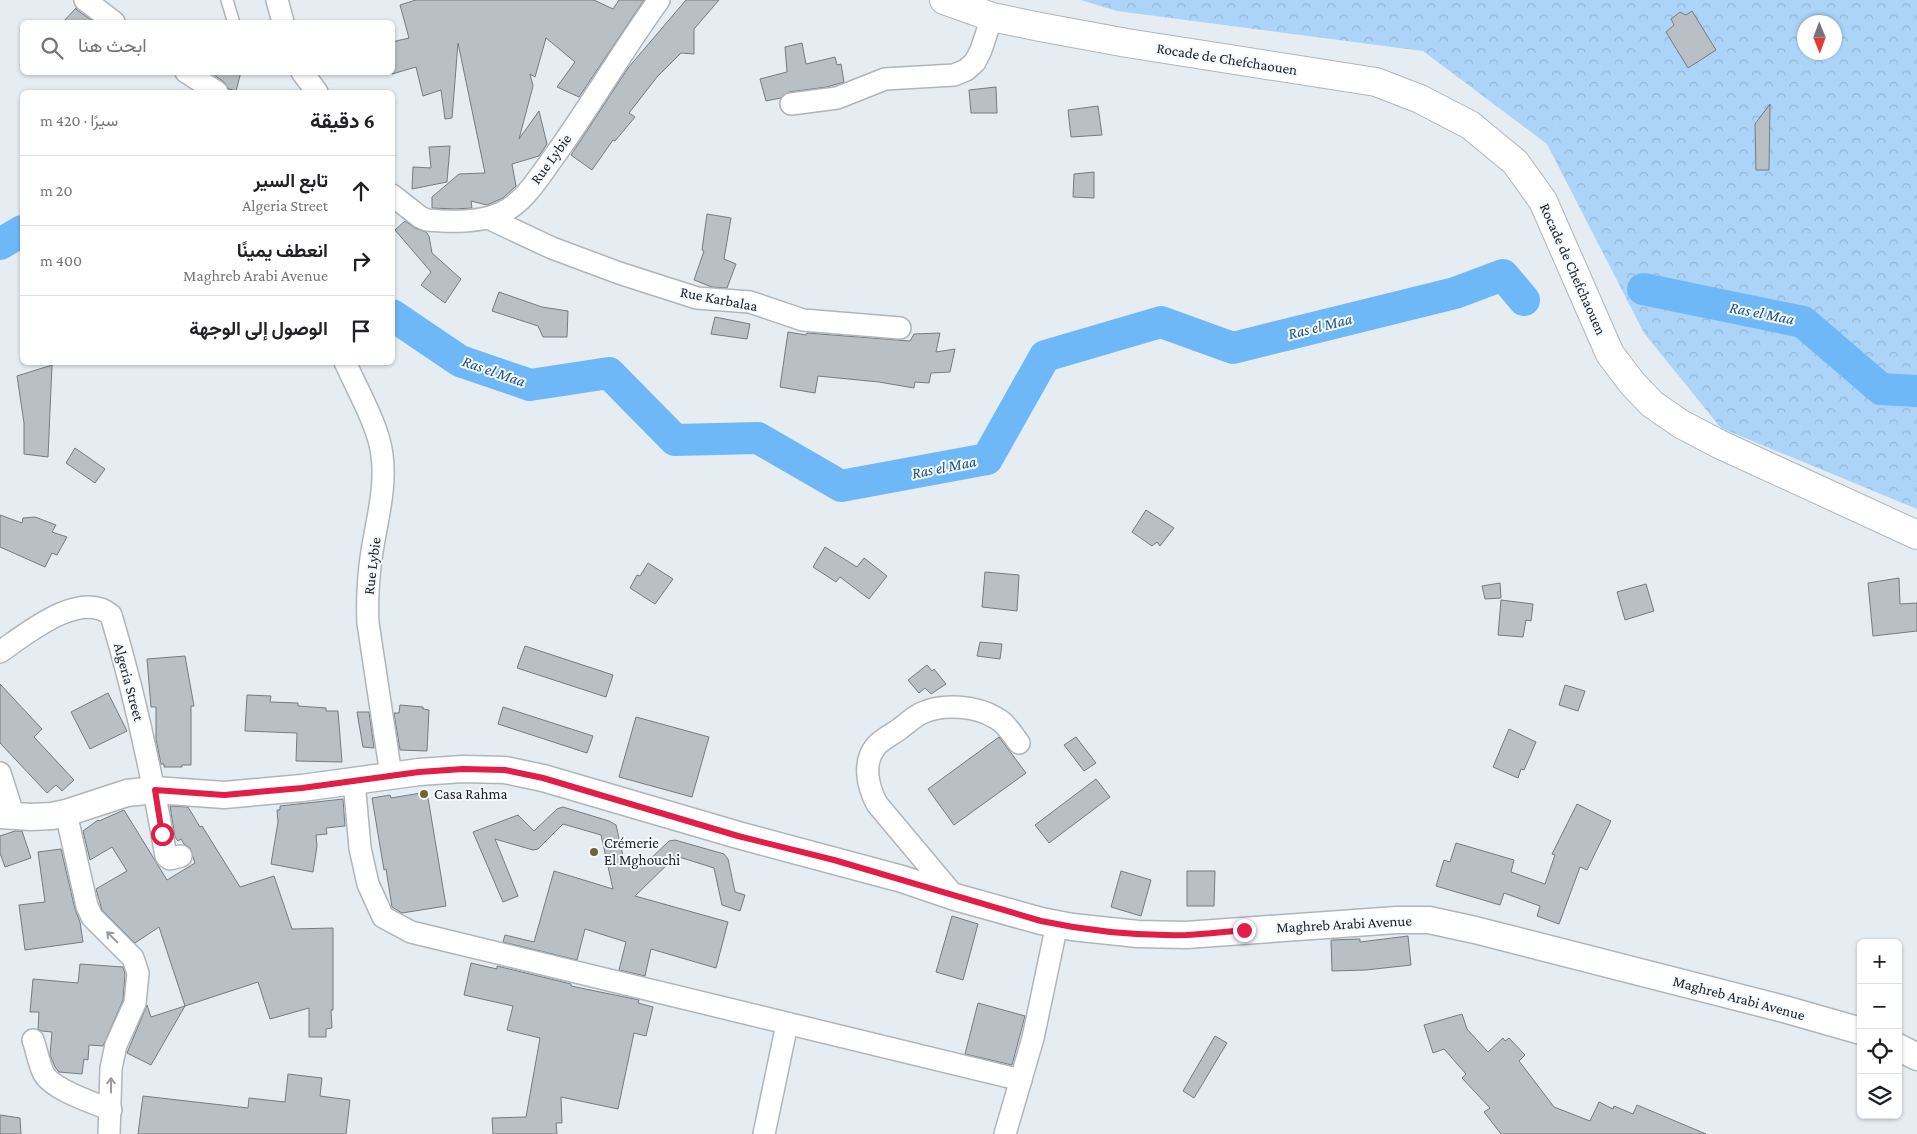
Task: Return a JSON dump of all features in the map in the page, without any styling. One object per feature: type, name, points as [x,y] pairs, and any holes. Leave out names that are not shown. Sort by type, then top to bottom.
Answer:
[{"type":"main road","name":"Rocade de Chefchaouen","points":[[944,0],[992,17],[1127,43],[1376,82],[1420,99],[1470,125],[1515,162],[1543,201],[1610,354],[1632,383],[1652,404],[1681,424],[1719,444],[1917,535]]},
{"type":"street","points":[[85,0],[111,20]]},
{"type":"street","points":[[277,0],[282,20]]},
{"type":"street","name":"Rue Lybie","points":[[395,197],[420,217],[427,220],[473,220],[488,218],[504,212],[534,184],[599,92],[659,0]]},
{"type":"street","points":[[791,104],[837,98],[885,79],[954,75],[966,70],[975,62],[981,50],[992,17]]},
{"type":"street","points":[[191,75],[214,90]]},
{"type":"street","points":[[304,75],[316,90]]},
{"type":"street","name":"Rue Karbalaa","points":[[488,218],[552,248],[697,298],[750,302],[803,320],[900,328]]},
{"type":"street","name":"Rue Lybie","points":[[345,365],[374,426],[380,441],[382,455],[380,502],[370,565],[367,604],[368,623],[391,775]]},
{"type":"street","name":"Algeria Street","points":[[0,652],[40,624],[61,613],[87,607],[103,609],[111,616],[133,693],[155,790],[166,856],[170,860],[181,856]]},
{"type":"street","points":[[955,897],[877,804],[870,791],[868,777],[871,756],[876,746],[921,713],[942,707],[984,712],[1002,722],[1019,743]]},
{"type":"street","name":"Maghreb Arabi Avenue","points":[[7,816],[52,816],[128,793],[155,790],[224,795],[302,788],[391,775],[463,769],[505,770],[543,778],[738,836],[902,879],[955,897],[1072,927],[1138,934],[1186,935],[1397,920],[1429,920],[1666,978],[1784,1009],[1857,1031]]},
{"type":"street","points":[[0,773],[7,816]]},
{"type":"street","points":[[354,781],[360,848],[368,884],[383,917],[411,932],[1021,1080]]},
{"type":"street","points":[[66,813],[87,906],[92,917],[133,958],[138,973],[135,1003],[116,1045],[111,1068],[109,1134]]},
{"type":"street","points":[[1005,1134],[1033,1038],[1057,924]]},
{"type":"street","points":[[764,1134],[787,1024]]},
{"type":"street","points":[[33,1040],[44,1075],[49,1080],[63,1090],[111,1110]]},
{"type":"street","points":[[1902,1049],[1917,1057]]},
{"type":"lane","points":[[227,0],[232,20]]},
{"type":"green space","points":[[1081,0],[1917,0],[1917,509],[1721,428],[1644,333],[1547,144],[1423,51],[1117,11]]},
{"type":"building","points":[[416,0],[594,0],[613,9],[619,0],[644,0],[579,97],[557,87],[575,62],[546,38],[535,77],[530,74],[533,86],[519,139],[539,111],[547,144],[539,156],[512,164],[516,186],[503,198],[487,205],[471,201],[472,208],[455,209],[432,208],[432,197],[459,174],[485,173],[458,43],[452,118],[445,119],[441,90],[423,96],[416,67],[395,73],[395,41],[409,38],[400,5]]},
{"type":"building","points":[[686,0],[719,0],[694,29],[694,54],[681,53],[657,77],[629,113],[635,117],[615,141],[613,140],[592,170],[571,155],[628,68]]},
{"type":"building","points":[[76,8],[91,20],[65,20]]},
{"type":"building","points":[[1692,11],[1716,50],[1688,68],[1666,32],[1674,25],[1671,19],[1680,12],[1686,15]]},
{"type":"building","points":[[802,43],[806,64],[835,57],[837,65],[841,64],[844,82],[827,87],[789,92],[781,98],[766,101],[760,79],[787,72],[785,47]]},
{"type":"building","points":[[214,75],[240,75],[236,90],[229,89],[224,82]]},
{"type":"building","points":[[996,87],[997,113],[971,113],[969,90]]},
{"type":"building","points":[[1770,104],[1769,170],[1756,170],[1755,124]]},
{"type":"building","points":[[1098,106],[1102,135],[1071,137],[1068,110]]},
{"type":"building","points":[[450,146],[447,182],[412,189],[413,167],[431,168],[429,147]]},
{"type":"building","points":[[1094,172],[1094,198],[1073,197],[1074,174]]},
{"type":"building","points":[[707,214],[731,218],[724,259],[736,264],[727,288],[712,287],[694,280],[704,251],[702,250]]},
{"type":"building","points":[[405,221],[415,228],[426,232],[429,236],[432,253],[461,279],[445,303],[421,285],[431,272],[395,230]]},
{"type":"building","points":[[499,292],[542,307],[568,311],[567,337],[543,337],[538,326],[492,311]]},
{"type":"building","points":[[715,317],[750,324],[747,339],[711,334]]},
{"type":"building","points":[[788,332],[806,335],[807,333],[910,341],[914,334],[940,333],[936,352],[955,349],[950,372],[931,373],[929,383],[915,382],[914,388],[879,382],[818,376],[815,393],[780,387]]},
{"type":"building","points":[[52,365],[48,457],[24,454],[24,423],[17,376]]},
{"type":"building","points":[[75,448],[105,469],[95,483],[66,463]]},
{"type":"building","points":[[1146,510],[1174,528],[1160,546],[1157,542],[1152,546],[1132,532]]},
{"type":"building","points":[[0,515],[22,523],[23,518],[35,517],[56,525],[52,532],[67,537],[57,555],[52,553],[45,567],[0,547]]},
{"type":"building","points":[[825,547],[857,567],[864,558],[887,576],[869,599],[840,577],[836,582],[813,567]]},
{"type":"building","points":[[648,563],[673,579],[655,604],[630,588],[637,575],[640,576]]},
{"type":"building","points":[[985,572],[1019,575],[1017,611],[982,607]]},
{"type":"building","points":[[1899,578],[1900,604],[1917,603],[1917,631],[1873,636],[1868,583]]},
{"type":"building","points":[[1500,583],[1501,598],[1485,599],[1482,586]]},
{"type":"building","points":[[1646,584],[1654,611],[1625,620],[1617,592]]},
{"type":"building","points":[[1501,600],[1533,604],[1531,621],[1526,620],[1523,637],[1498,635]]},
{"type":"building","points":[[980,642],[1002,644],[1000,659],[977,656]]},
{"type":"building","points":[[525,646],[613,675],[606,697],[517,668]]},
{"type":"building","points":[[185,656],[194,706],[191,706],[191,765],[164,767],[164,764],[161,764],[156,739],[156,707],[151,707],[147,659]]},
{"type":"building","points":[[927,665],[932,671],[934,669],[946,684],[931,694],[925,688],[919,693],[908,680]]},
{"type":"building","points":[[0,684],[42,729],[34,737],[74,780],[62,791],[56,785],[47,793],[0,743]]},
{"type":"building","points":[[1565,685],[1585,691],[1578,711],[1559,705]]},
{"type":"building","points":[[108,693],[127,731],[90,749],[71,712]]},
{"type":"building","points":[[247,695],[271,696],[270,702],[298,703],[298,706],[338,711],[342,762],[296,761],[297,733],[245,731]]},
{"type":"building","points":[[400,705],[423,707],[423,709],[429,710],[427,751],[400,750],[394,713],[399,713]]},
{"type":"building","points":[[503,707],[593,736],[587,753],[498,724]]},
{"type":"building","points":[[357,712],[369,712],[374,748],[363,747]]},
{"type":"building","points":[[636,717],[709,737],[692,797],[619,777]]},
{"type":"building","points":[[1509,729],[1536,742],[1524,770],[1521,769],[1518,778],[1493,767]]},
{"type":"building","points":[[999,737],[1026,773],[954,825],[928,789]]},
{"type":"building","points":[[1076,737],[1096,763],[1084,771],[1064,745]]},
{"type":"building","points":[[1096,779],[1110,797],[1049,843],[1035,825]]},
{"type":"building","points":[[427,792],[446,906],[402,913],[392,907],[372,798],[390,795],[391,798]]},
{"type":"building","points":[[343,799],[345,826],[326,828],[327,834],[316,835],[317,846],[313,872],[271,864],[278,822],[277,810],[280,810],[280,806]]},
{"type":"building","points":[[1577,804],[1611,821],[1587,870],[1580,867],[1559,924],[1537,916],[1540,906],[1504,893],[1500,905],[1436,886],[1444,860],[1450,862],[1456,843],[1514,860],[1511,872],[1545,884],[1555,855],[1552,854]]},
{"type":"building","points":[[170,806],[188,807],[240,887],[274,876],[292,929],[333,928],[332,1028],[326,1029],[326,1037],[309,1037],[309,1008],[270,1019],[258,982],[185,1006],[159,927],[135,943],[102,910],[96,889],[127,871],[112,847],[90,860],[83,831],[98,820],[124,810],[167,880],[195,863],[190,848],[181,839],[178,841],[175,837]]},
{"type":"building","points":[[563,807],[609,821],[616,825],[624,860],[644,865],[669,841],[675,840],[724,854],[728,859],[735,892],[745,895],[740,911],[722,905],[714,868],[676,856],[635,896],[728,922],[716,968],[651,949],[645,976],[619,970],[626,942],[585,929],[577,960],[503,942],[505,935],[534,942],[554,871],[613,889],[601,835],[563,824],[538,849],[533,850],[495,839],[518,896],[503,902],[473,832],[518,815],[534,831],[557,809]]},
{"type":"building","points":[[15,831],[22,831],[31,858],[5,867],[0,853],[0,836]]},
{"type":"building","points":[[61,849],[75,909],[80,922],[83,942],[25,950],[19,905],[45,902],[38,852]]},
{"type":"building","points":[[1121,871],[1151,880],[1141,916],[1111,907]]},
{"type":"building","points":[[1187,871],[1215,871],[1214,906],[1187,906]]},
{"type":"building","points":[[952,916],[978,924],[963,980],[936,972]]},
{"type":"building","points":[[1408,936],[1411,965],[1366,970],[1332,971],[1331,940],[1360,939],[1360,942]]},
{"type":"building","points":[[471,963],[497,969],[497,966],[571,984],[571,986],[639,1000],[638,1003],[653,1007],[646,1036],[634,1033],[618,1109],[561,1097],[562,1123],[556,1123],[557,1134],[493,1134],[492,1118],[526,1117],[540,1038],[507,1030],[513,1006],[464,995]]},
{"type":"building","points":[[80,964],[123,967],[125,974],[123,1000],[103,1046],[89,1045],[88,1060],[84,1059],[82,1074],[59,1072],[50,1055],[52,1032],[38,1029],[39,1012],[30,1012],[33,979],[78,983]]},
{"type":"building","points":[[978,1003],[1025,1016],[1012,1065],[965,1054]]},
{"type":"building","points":[[147,1005],[151,1017],[185,1006],[151,1065],[127,1053]]},
{"type":"building","points":[[1462,1014],[1467,1029],[1488,1052],[1503,1038],[1505,1041],[1509,1038],[1525,1055],[1519,1061],[1554,1107],[1590,1121],[1599,1102],[1613,1109],[1614,1106],[1633,1114],[1637,1105],[1706,1134],[1501,1134],[1484,1112],[1490,1108],[1462,1078],[1466,1074],[1444,1049],[1433,1053],[1424,1025]]},
{"type":"building","points":[[1215,1036],[1227,1043],[1194,1098],[1183,1091]]},
{"type":"building","points":[[288,1074],[322,1078],[320,1096],[350,1100],[346,1134],[138,1134],[143,1096],[248,1108],[249,1098],[285,1102]]},
{"type":"building","points":[[0,1115],[20,1118],[21,1134],[0,1134]]},
{"type":"waterway","name":"Ras el Maa","points":[[0,244],[20,232]]},
{"type":"waterway","name":"Ras el Maa","points":[[395,317],[460,361],[530,385],[609,373],[675,440],[758,438],[841,486],[987,459],[1045,356],[1161,322],[1233,348],[1455,293],[1503,275],[1524,300]]},
{"type":"waterway","name":"Ras el Maa","points":[[1643,289],[1803,322],[1881,389],[1917,391]]},
{"type":"place","name":"Casa Rahma","points":[[424,794]]},
{"type":"place","name":"Crémerie El Mghouchi","points":[[594,852]]},
{"type":"route","points":[[162,834],[155,790],[224,795],[302,788],[419,772],[463,769],[505,770],[543,778],[738,836],[902,879],[955,897],[1041,921],[1072,927],[1138,934],[1186,935],[1244,930]]}]
